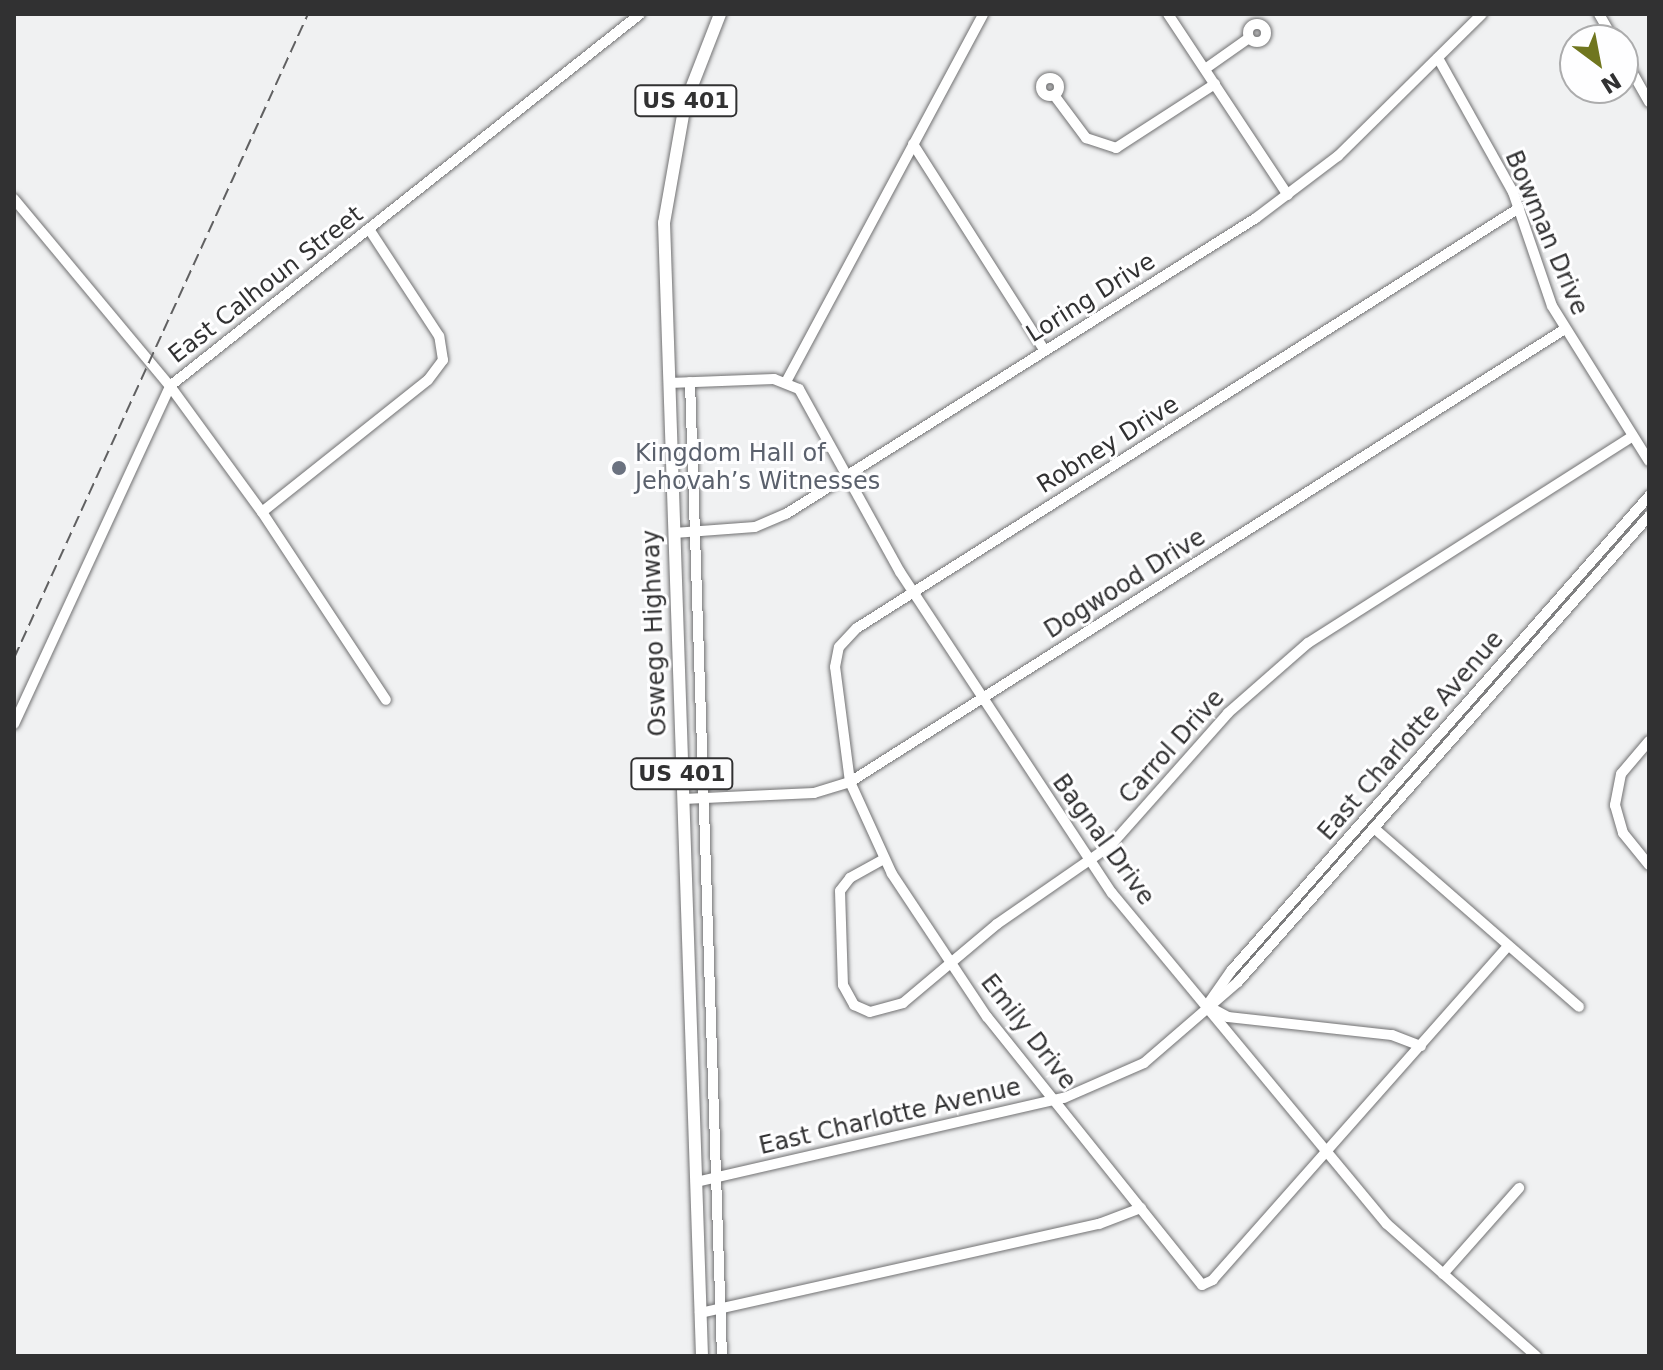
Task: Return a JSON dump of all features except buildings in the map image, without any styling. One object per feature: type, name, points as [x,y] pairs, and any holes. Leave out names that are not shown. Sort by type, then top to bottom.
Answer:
[{"type":"main road","name":"Oswego Highway","points":[[702,1356],[669,383],[666,192],[685,104],[720,14]]},
{"type":"street","name":"East Calhoun Street","points":[[14,724],[170,386],[640,14]]},
{"type":"street","points":[[669,383],[786,382],[983,14]]},
{"type":"street","points":[[1168,14],[1288,195]]},
{"type":"street","name":"Loring Drive","points":[[674,533],[770,523],[1288,195],[1338,156],[1482,14]]},
{"type":"street","points":[[1205,69],[1249,38]]},
{"type":"street","name":"Bowman Drive","points":[[1438,58],[1519,208],[1543,287],[1565,329],[1649,461]]},
{"type":"street","points":[[1054,95],[1086,138],[1116,148],[1215,84]]},
{"type":"street","points":[[1639,84],[1649,102]]},
{"type":"street","points":[[913,144],[1044,350]]},
{"type":"street","points":[[14,199],[170,386],[262,512],[386,700]]},
{"type":"street","name":"Robney Drive","points":[[850,782],[838,716],[837,653],[849,635],[1519,208]]},
{"type":"street","points":[[262,512],[428,380],[443,360],[439,336],[369,229]]},
{"type":"street","name":"Dogwood Drive","points":[[683,799],[814,793],[850,782],[1565,329]]},
{"type":"street","name":"Oswego Highway","points":[[690,382],[722,1356]]},
{"type":"street","name":"Bagnal Drive","points":[[786,382],[809,402],[914,592],[1090,861],[1387,1224],[1536,1356]]},
{"type":"street","name":"Carrol Drive","points":[[884,859],[850,878],[840,891],[841,965],[848,998],[864,1011],[890,1010],[1111,845],[1228,713],[1287,658],[1633,436]]},
{"type":"street","name":"East Charlotte Avenue","points":[[1207,1006],[1241,960],[1649,496]]},
{"type":"street","name":"East Charlotte Avenue","points":[[696,1182],[1056,1100],[1136,1068],[1238,982],[1649,516]]},
{"type":"street","points":[[1649,741],[1621,774],[1615,811],[1628,841],[1649,865]]},
{"type":"street","name":"Emily Drive","points":[[850,782],[884,859],[949,963],[1141,1208],[1206,1285],[1327,1152]]},
{"type":"street","points":[[1374,828],[1579,1007]]},
{"type":"street","points":[[1327,1152],[1508,946]]},
{"type":"street","points":[[1207,1006],[1228,1017],[1392,1035],[1421,1046]]},
{"type":"street","points":[[1443,1274],[1519,1188]]},
{"type":"street","points":[[700,1313],[1099,1224],[1141,1208]]},
{"type":"railway","points":[[14,658],[308,14]]},
{"type":"place","name":"Kingdom Hall of Jehovah’s Witnesses","points":[[619,468]]}]
